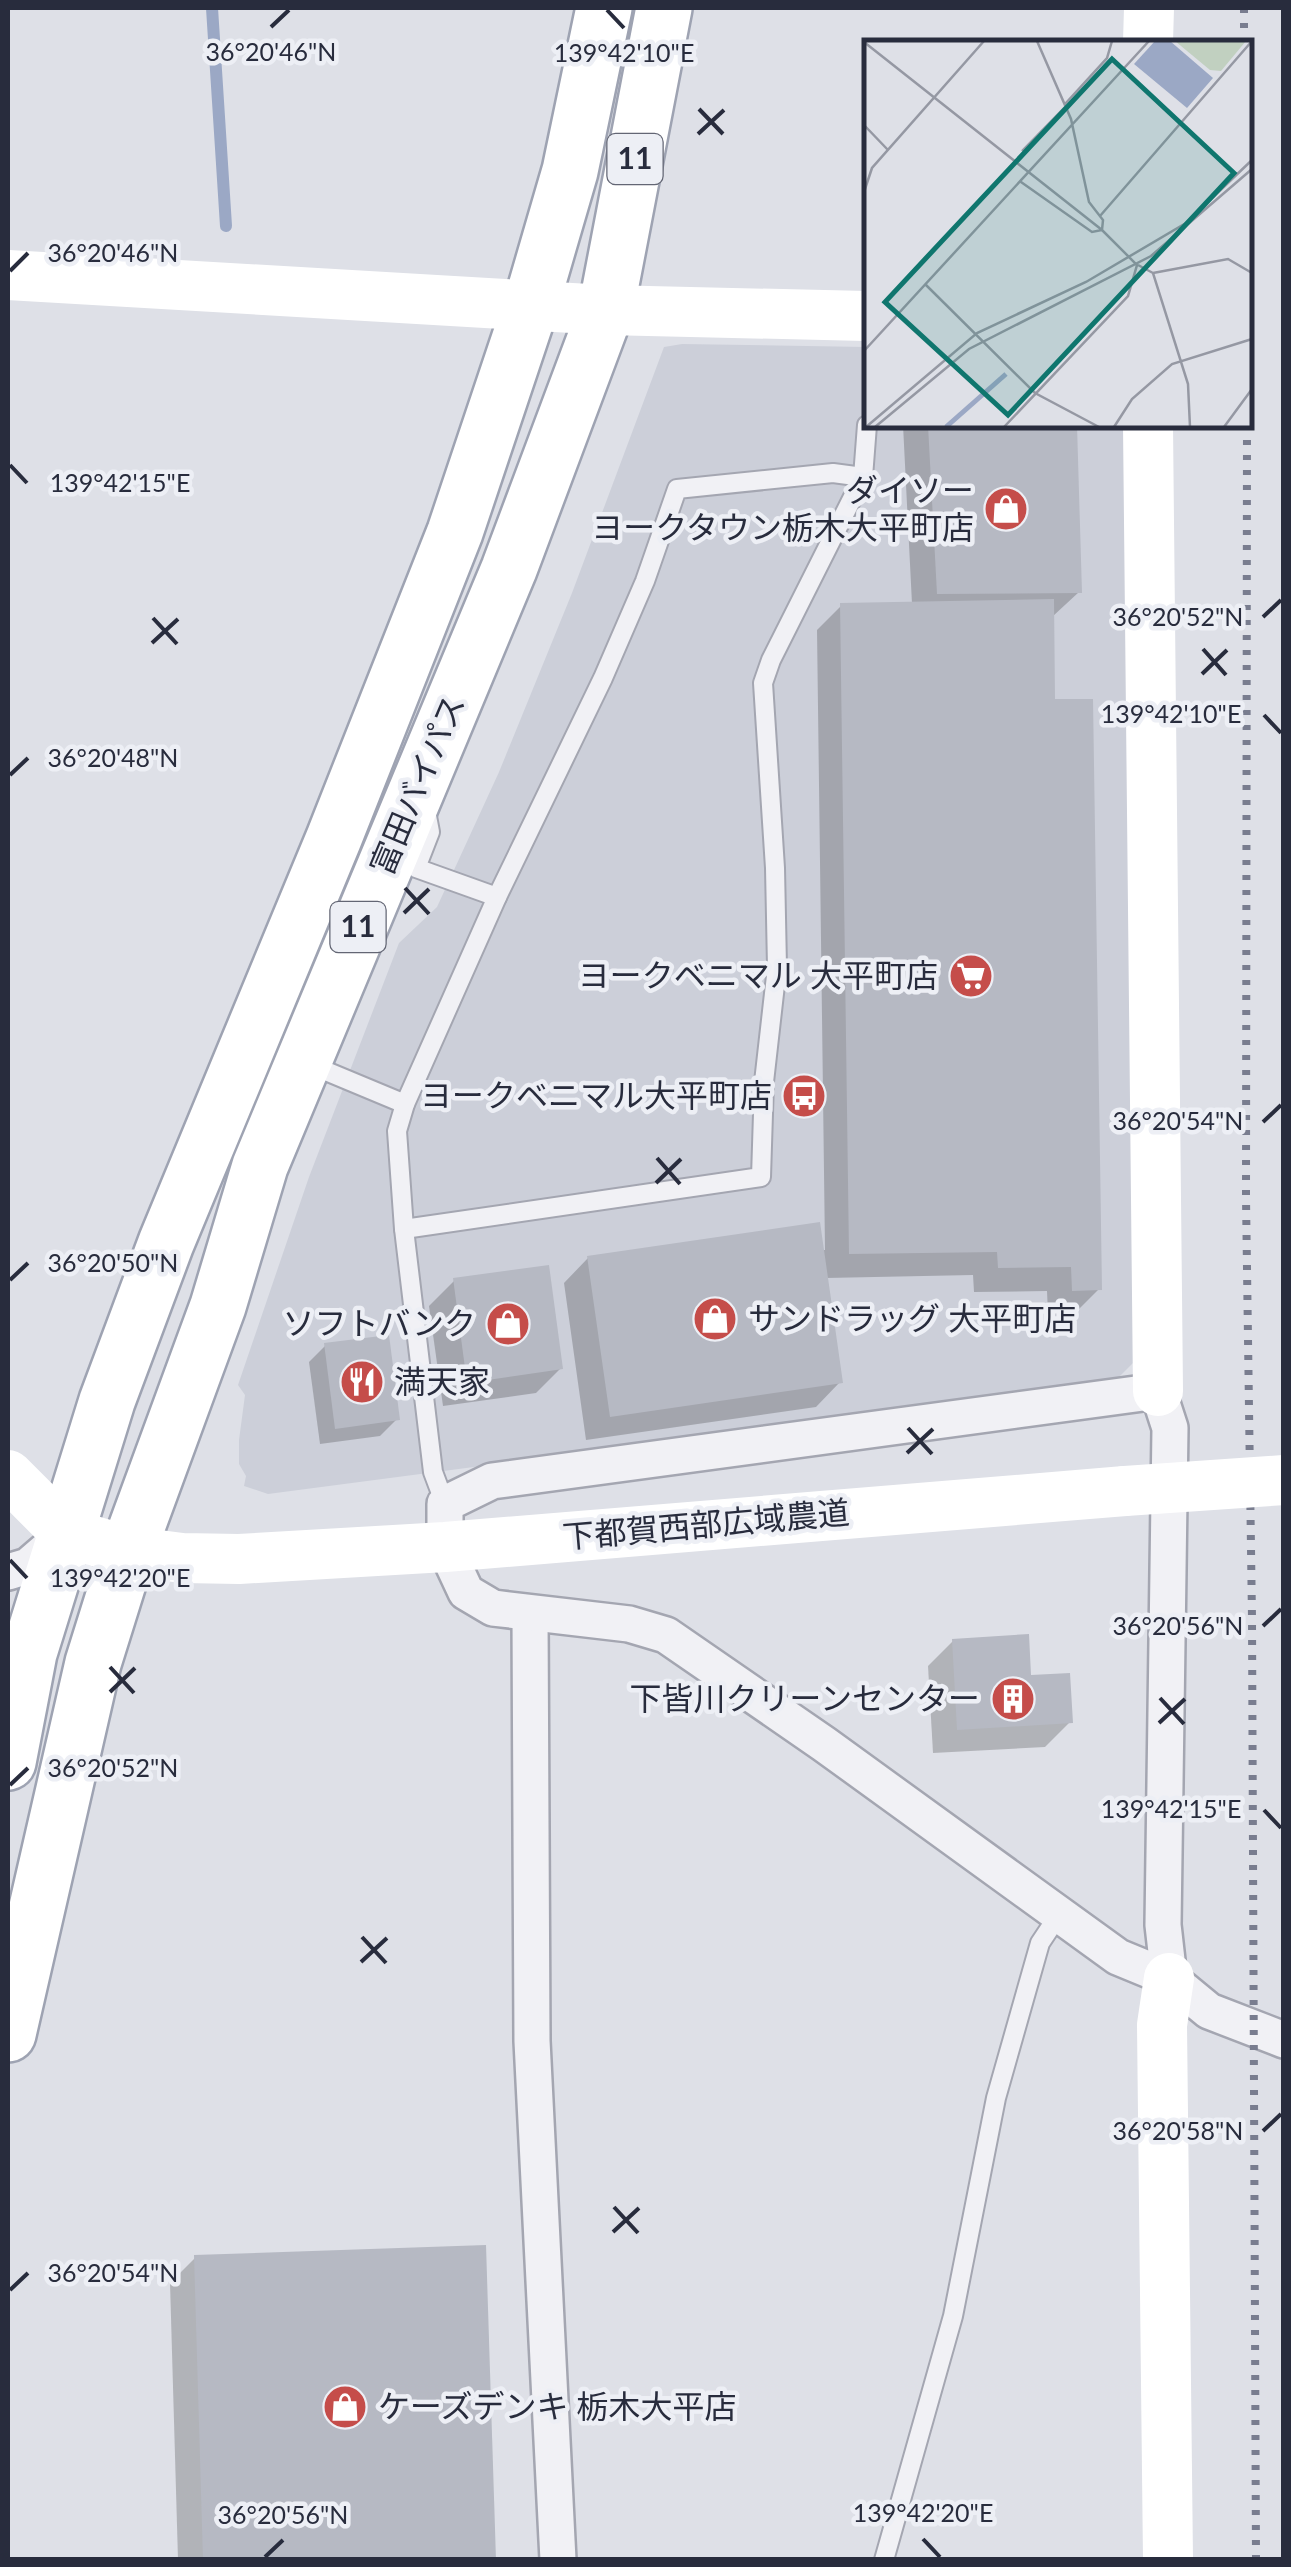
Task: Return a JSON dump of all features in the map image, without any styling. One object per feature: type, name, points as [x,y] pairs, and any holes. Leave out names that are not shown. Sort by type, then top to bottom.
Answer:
[{"type":"main road","name":"富田バイパス","points":[[66,1533],[107,1400],[159,1260],[334,838],[455,532],[531,306],[570,171],[604,8]]},
{"type":"main road","name":"富田バイパス","points":[[128,1551],[218,1306],[260,1166],[509,569],[606,310],[664,8]]},
{"type":"main road","name":"11","points":[[8,1762],[29,1653],[66,1533]]},
{"type":"main road","name":"11","points":[[8,2034],[92,1663],[128,1551]]},
{"type":"street","points":[[1148,8],[1148,40]]},
{"type":"street","points":[[8,274],[606,310],[864,316]]},
{"type":"street","points":[[1148,428],[1158,1390],[1170,1428],[1163,1906],[1168,1978],[1162,2025],[1168,2560]]},
{"type":"street","points":[[1158,1390],[492,1482],[445,1525],[452,1568],[466,1592],[493,1608],[629,1624],[666,1635],[1118,1957],[1168,1978],[1208,2010],[1284,2040]]},
{"type":"street","points":[[8,1475],[66,1533],[28,1566],[8,1572]]},
{"type":"street","name":"下都賀西部広域農道","points":[[66,1533],[128,1551],[182,1558],[240,1558],[445,1525],[1284,1480]]},
{"type":"street","points":[[530,1614],[532,2042],[558,2560]]},
{"type":"lane","points":[[404,1229],[762,1177],[764,1082],[777,968],[763,683],[863,477],[866,428]]},
{"type":"lane","points":[[445,1525],[433,1472],[404,1229],[396,1131],[405,1104],[497,897],[603,678],[645,581],[678,490],[833,474],[863,477]]},
{"type":"lane","points":[[420,782],[430,832],[416,868],[497,897]]},
{"type":"lane","points":[[302,1061],[405,1104]]},
{"type":"lane","points":[[884,2560],[953,2316],[996,2098],[1040,1943],[1060,1913]]},
{"type":"shaded area","points":[[664,347],[864,347],[864,428],[1129,428],[1137,1359],[1113,1383],[268,1494],[244,1486],[246,1476],[239,1464],[239,1440],[245,1395],[238,1385],[309,1177],[399,943],[437,907],[499,772],[572,593]]},
{"type":"building","name":"ダイソー ヨークタウン栃木大平町店","points":[[928,428],[1077,428],[1082,593],[937,594]]},
{"type":"building","name":"ヨークベニマル 大平町店","points":[[1054,599],[1055,699],[1093,699],[1102,1290],[1072,1291],[1071,1267],[998,1268],[997,1252],[849,1254],[840,603]]},
{"type":"building","name":"サンドラッグ 大平町店","points":[[820,1222],[843,1383],[610,1417],[587,1256]]},
{"type":"building","name":"ソフトバンク","points":[[549,1265],[563,1369],[467,1383],[453,1278]]},
{"type":"building","name":"満天家","points":[[389,1335],[400,1420],[335,1429],[324,1343]]},
{"type":"building","name":"下皆川クリーンセンター","points":[[1029,1634],[1031,1675],[1070,1673],[1073,1723],[957,1730],[952,1639]]},
{"type":"building","name":"ケーズデンキ 栃木大平店","points":[[486,2245],[496,2560],[203,2560],[194,2255]]},
{"type":"waterway","points":[[212,8],[226,226]]},
{"type":"railway","points":[[1244,8],[1244,40]]},
{"type":"railway","points":[[1247,428],[1246,1198],[1256,2560]]},
{"type":"place","name":"ダイソー ヨークタウン栃木大平町店","points":[[1006,509]]},
{"type":"place","name":"ヨークベニマル 大平町店","points":[[971,976]]},
{"type":"place","name":"ヨークベニマル大平町店","points":[[804,1096]]},
{"type":"place","name":"サンドラッグ 大平町店","points":[[715,1319]]},
{"type":"place","name":"ソフトバンク","points":[[508,1324]]},
{"type":"place","name":"満天家","points":[[362,1382]]},
{"type":"place","name":"下皆川クリーンセンター","points":[[1013,1699]]},
{"type":"place","name":"ケーズデンキ 栃木大平店","points":[[345,2407]]}]
